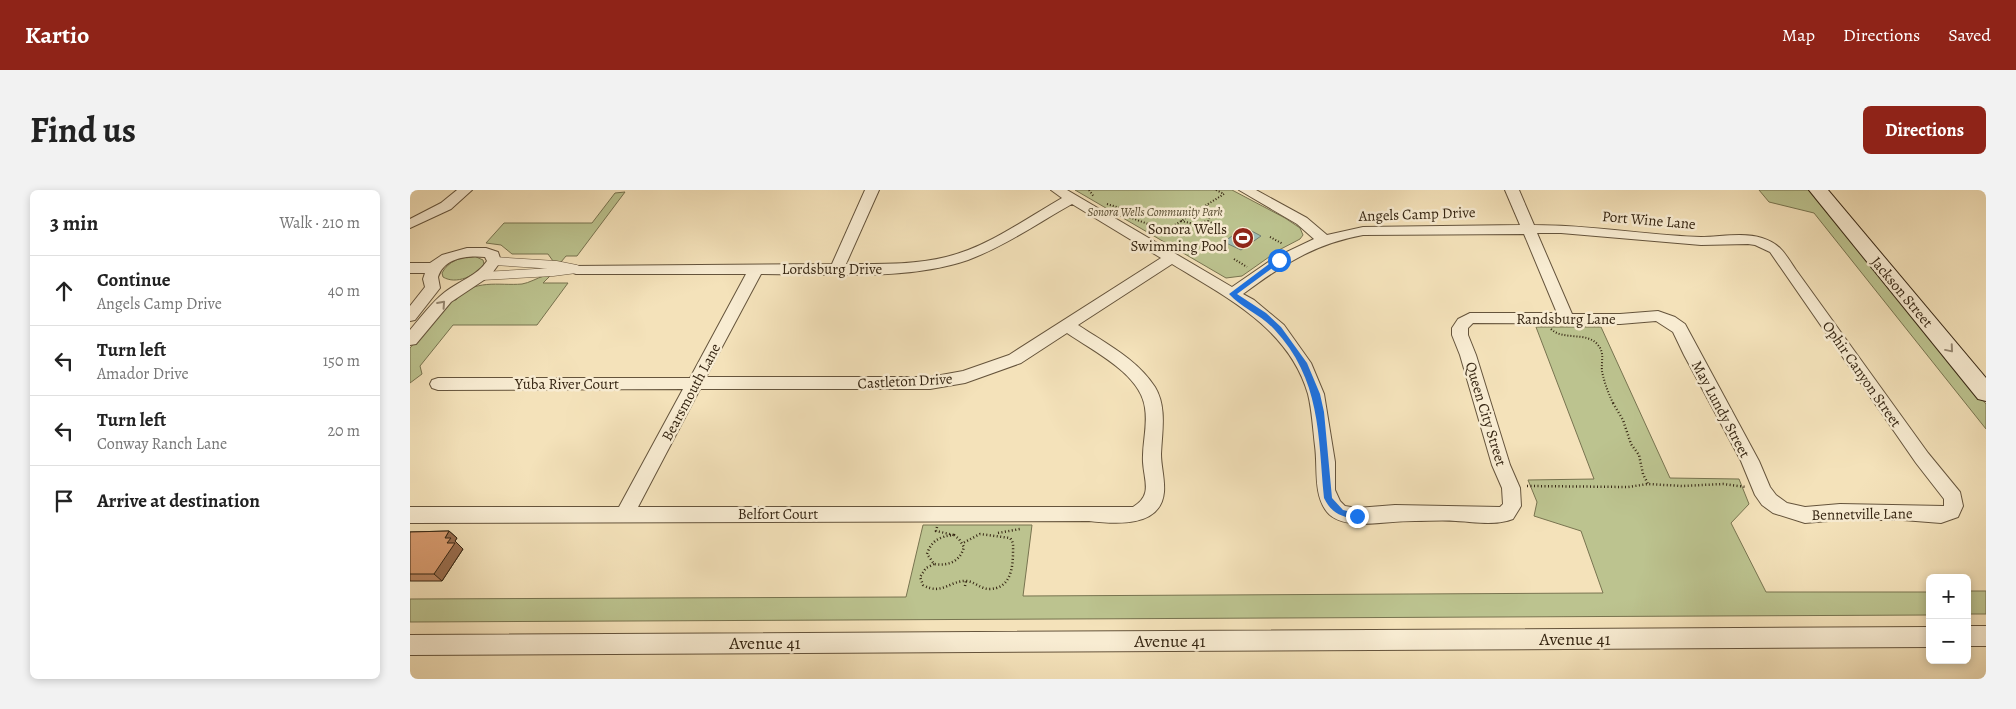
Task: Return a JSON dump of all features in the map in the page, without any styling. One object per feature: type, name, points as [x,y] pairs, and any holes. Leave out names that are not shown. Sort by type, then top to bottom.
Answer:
[{"type":"street","points":[[410,224],[446,206],[465,190]]},
{"type":"street","points":[[837,269],[872,190]]},
{"type":"street","points":[[1246,190],[1302,221],[1322,239]]},
{"type":"street","points":[[1512,190],[1567,319]]},
{"type":"street","name":"Jackson Street","points":[[1818,190],[1986,393]]},
{"type":"street","name":"Jackson Street","points":[[1834,190],[1986,369]]},
{"type":"street","points":[[1065,194],[1233,294]]},
{"type":"street","name":"Lordsburg Drive","points":[[576,269],[837,269],[920,267],[963,257],[981,250],[1065,194]]},
{"type":"street","name":"Angels Camp Drive","points":[[1233,294],[1279,260],[1322,239],[1342,234],[1385,229],[1529,229]]},
{"type":"street","name":"Port Wine Lane","points":[[1529,229],[1576,230],[1701,241],[1748,240],[1766,244]]},
{"type":"street","name":"Ophir Canyon Street","points":[[1766,244],[1781,256],[1790,273],[1922,458],[1953,497],[1954,506]]},
{"type":"street","points":[[410,316],[433,288],[430,276],[435,268],[443,262],[467,252],[487,252],[493,255],[494,261],[490,268],[482,276],[459,288],[446,299],[410,340]]},
{"type":"street","name":"Castleton Drive","points":[[695,384],[908,383],[947,381],[984,372],[1015,359],[1171,258]]},
{"type":"street","points":[[410,268],[435,268]]},
{"type":"street","name":"Bearsmouth Lane","points":[[625,514],[756,269]]},
{"type":"street","name":"Queen City Street","points":[[1233,294],[1263,315],[1291,344],[1316,394],[1326,462],[1326,490],[1332,506],[1340,513],[1357,516],[1395,513],[1456,513],[1494,516],[1506,514],[1512,506],[1511,488],[1501,465],[1468,355],[1460,335],[1460,328],[1463,322]]},
{"type":"street","name":"Randsburg Lane","points":[[1463,322],[1470,318],[1480,317],[1567,319],[1658,316],[1670,321]]},
{"type":"street","name":"May Lundy Street","points":[[1670,321],[1686,337],[1692,355],[1769,500]]},
{"type":"street","name":"Belfort Court","points":[[410,515],[1089,513],[1118,516],[1133,514],[1145,509],[1154,499],[1156,487],[1152,464],[1154,408],[1149,392],[1139,378],[1127,367],[1068,326]]},
{"type":"street","name":"Yuba River Court","points":[[438,384],[695,384]]},
{"type":"street","name":"Bennetville Lane","points":[[1769,500],[1792,513],[1805,515],[1840,512],[1903,512],[1941,515],[1951,512],[1954,506]]},
{"type":"street","points":[[1971,636],[1986,636]]},
{"type":"street","name":"Avenue 41","points":[[410,645],[1926,637]]},
{"type":"lane","name":"Lordsburg Drive","points":[[494,261],[565,266],[576,269]]},
{"type":"lane","points":[[536,273],[543,265]]},
{"type":"lane","name":"Lordsburg Drive","points":[[482,276],[499,273],[559,273],[576,269]]},
{"type":"path","points":[[1089,190],[1098,201]]},
{"type":"path","points":[[1102,203],[1120,208],[1129,217],[1148,224],[1159,235],[1224,194],[1216,190]]},
{"type":"path","points":[[1181,221],[1194,225],[1208,221],[1214,213],[1206,205]]},
{"type":"path","points":[[1208,221],[1214,224]]},
{"type":"path","points":[[1270,237],[1283,244]]},
{"type":"path","points":[[1234,260],[1248,268]]},
{"type":"path","points":[[1550,327],[1556,334],[1587,338],[1598,344],[1603,356],[1602,370],[1611,399],[1623,420],[1631,444],[1639,455],[1643,474],[1648,484]]},
{"type":"path","points":[[1526,486],[1628,487],[1648,484],[1682,486],[1723,484],[1745,487]]},
{"type":"path","points":[[938,525],[936,531],[954,535],[963,543]]},
{"type":"path","points":[[997,534],[1010,538],[1014,544],[1014,565],[1009,578],[998,587],[989,589],[966,581],[940,589],[927,588],[920,580],[926,568],[934,564],[949,565],[954,562],[962,555],[963,543],[975,534],[997,534],[1025,529]]},
{"type":"path","points":[[934,564],[927,554],[930,545],[942,536],[954,535]]},
{"type":"path","points":[[966,581],[966,586]]},
{"type":"green space","name":"Sonora Wells Community Park","points":[[1075,190],[1232,190],[1285,218],[1300,228],[1303,235],[1300,239],[1279,250],[1242,276],[1226,278]]},
{"type":"green space","points":[[1759,190],[1811,190],[1986,404],[1986,429],[1814,213],[1769,202]]},
{"type":"green space","points":[[625,192],[577,256],[566,256],[561,262],[553,261],[548,254],[512,254],[501,245],[486,243],[504,223],[592,223],[615,193]]},
{"type":"green space","points":[[474,256],[483,260],[484,264],[476,272],[460,280],[443,277],[442,273],[448,265],[464,257]]},
{"type":"green space","points":[[544,276],[550,276],[543,283],[568,283],[537,325],[453,325],[420,366],[422,374],[410,383],[410,348],[451,300],[456,300],[470,288],[495,284],[522,284]]},
{"type":"green space","points":[[1536,327],[1601,327],[1670,478],[1739,479],[1749,504],[1731,523],[1766,592],[1926,592],[1926,615],[410,622],[410,599],[906,597],[923,525],[1032,525],[1023,596],[1603,593],[1581,531],[1534,516],[1537,502],[1528,480],[1594,479]]},
{"type":"green space","points":[[1971,591],[1986,591],[1986,614],[1971,614]]},
{"type":"water","name":"Sonora Wells Swimming Pool","points":[[1244,227],[1261,236],[1241,250],[1224,242]]},
{"type":"building","points":[[449,531],[445,538],[451,538],[447,543],[455,543],[434,574],[410,574],[410,532]]},
{"type":"place","name":"Sonora Wells Swimming Pool","points":[[1243,238]]},
{"type":"route","points":[[1279,260],[1233,294],[1249,304],[1278,329],[1291,344],[1303,363],[1316,394],[1320,412],[1328,498],[1332,506],[1340,513],[1357,516]]}]
